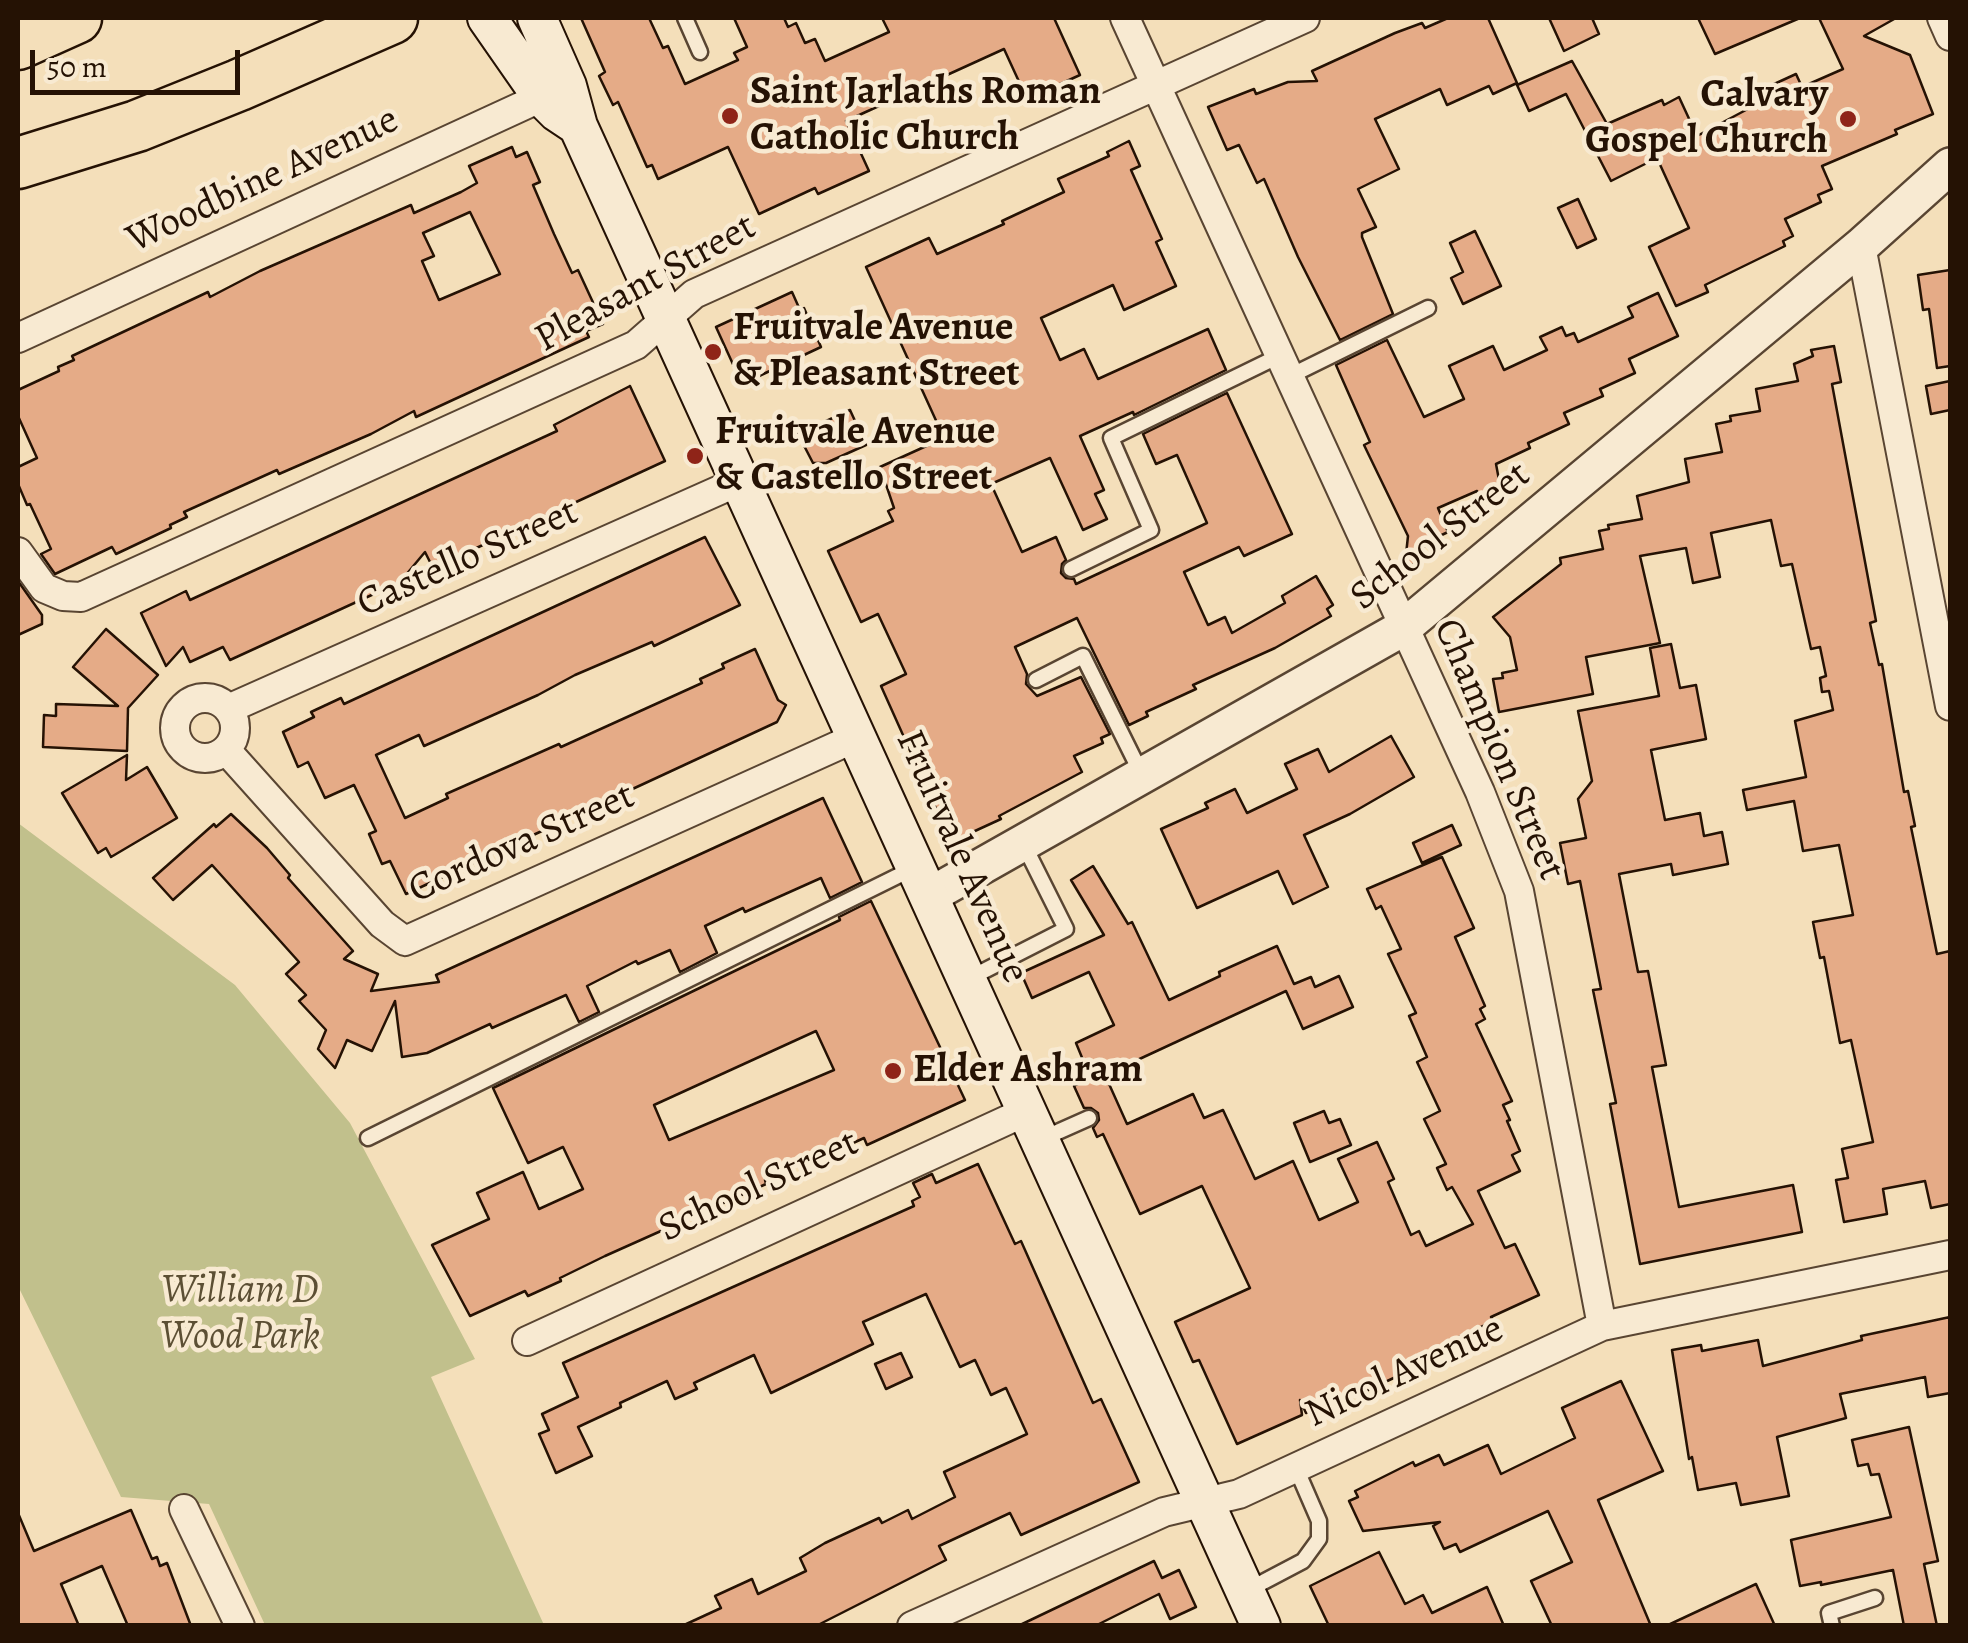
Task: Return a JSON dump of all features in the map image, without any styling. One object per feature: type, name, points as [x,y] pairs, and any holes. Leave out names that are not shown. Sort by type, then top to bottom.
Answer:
[{"type":"highway","points":[[18,44],[76,18]]},
{"type":"highway","points":[[18,163],[136,126],[392,18]]},
{"type":"main road","name":"Fruitvale Avenue","points":[[487,18],[542,97],[578,126]]},
{"type":"main road","name":"Fruitvale Avenue","points":[[538,18],[567,86],[578,126],[1261,1626]]},
{"type":"street","name":"Champion Street","points":[[1125,18],[1480,792],[1518,891],[1602,1326]]},
{"type":"street","name":"Pleasant Street","points":[[18,552],[44,588],[63,596],[82,597],[640,343],[694,294],[1306,18]]},
{"type":"street","points":[[1942,18],[1950,36]]},
{"type":"street","name":"Woodbine Avenue","points":[[18,338],[542,97]]},
{"type":"street","name":"School Street","points":[[923,882],[1024,844],[1403,628],[1861,246],[1950,166]]},
{"type":"street","points":[[1861,246],[1941,601],[1950,706]]},
{"type":"street","name":"Castello Street","points":[[228,709],[740,481]]},
{"type":"street","points":[[211,699],[228,709],[235,726],[226,750],[198,758],[181,746],[175,727],[183,708],[191,702],[211,699]]},
{"type":"street","name":"Cordova Street","points":[[226,750],[382,924],[404,941],[857,737]]},
{"type":"street","name":"School Street","points":[[527,1341],[1033,1125]]},
{"type":"street","name":"Nicol Avenue","points":[[912,1626],[1164,1512],[1239,1494],[1602,1326],[1950,1255]]},
{"type":"street","points":[[184,1509],[240,1626]]},
{"type":"lane","points":[[685,18],[700,52]]},
{"type":"lane","points":[[1071,569],[1151,530],[1111,438],[1428,308]]},
{"type":"lane","points":[[1036,680],[1083,656],[1143,776]]},
{"type":"lane","points":[[968,980],[1066,930],[1024,844]]},
{"type":"lane","points":[[368,1138],[923,882]]},
{"type":"lane","points":[[1033,1125],[1088,1118]]},
{"type":"lane","points":[[1246,1591],[1303,1561],[1319,1539],[1319,1521],[1296,1468]]},
{"type":"lane","points":[[1832,1626],[1829,1613],[1875,1598]]},
{"type":"green space","name":"William D Wood Park","points":[[18,823],[235,985],[350,1123],[475,1359],[431,1377],[544,1625],[265,1625],[209,1504],[121,1497],[18,1286]]},
{"type":"building","points":[[581,18],[649,18],[663,48],[668,46],[685,84],[738,60],[734,53],[747,47],[734,18],[784,18],[788,27],[796,23],[805,43],[815,39],[825,61],[889,32],[882,18],[1054,18],[1080,75],[1027,99],[1004,49],[846,121],[869,171],[818,194],[815,188],[759,214],[728,147],[658,179],[652,165],[647,167],[618,102],[613,105],[599,76],[605,72]]},
{"type":"building","points":[[1448,18],[1488,18],[1517,83],[1493,94],[1489,86],[1447,105],[1440,89],[1375,119],[1399,169],[1358,189],[1376,227],[1362,233],[1362,237],[1393,314],[1340,340],[1264,179],[1257,183],[1239,145],[1227,150],[1208,107],[1254,89],[1256,94],[1288,82],[1317,81],[1312,71],[1395,33],[1422,23],[1425,28]]},
{"type":"building","points":[[1549,18],[1592,18],[1599,34],[1564,51]]},
{"type":"building","points":[[1698,18],[1800,18],[1715,54]]},
{"type":"building","points":[[1819,18],[1896,18],[1864,36],[1910,55],[1933,114],[1822,166],[1832,189],[1818,195],[1821,202],[1785,219],[1793,236],[1783,241],[1785,246],[1705,285],[1708,292],[1676,306],[1649,247],[1689,228],[1657,158],[1611,181],[1566,94],[1529,111],[1517,85],[1572,61],[1607,124],[1662,100],[1664,105],[1679,97],[1697,136],[1776,94],[1772,85],[1796,74],[1802,87],[1843,69]]},
{"type":"building","points":[[1129,141],[1140,166],[1131,170],[1162,239],[1156,242],[1176,286],[1124,310],[1113,285],[1041,318],[1060,360],[1084,349],[1098,379],[1208,329],[1226,370],[1134,415],[1133,412],[1080,436],[1104,490],[1095,494],[1107,519],[1083,530],[1050,458],[991,484],[1022,552],[1056,537],[1066,560],[1061,573],[1076,584],[1207,523],[1177,455],[1156,464],[1143,434],[1227,393],[1292,534],[1244,556],[1239,547],[1184,572],[1208,625],[1225,617],[1232,633],[1285,603],[1282,596],[1316,576],[1333,605],[1327,609],[1331,616],[1275,648],[1193,685],[1196,689],[1146,712],[1148,716],[1129,725],[1077,618],[1015,647],[1027,674],[1026,684],[1037,696],[1081,677],[1110,734],[1101,738],[1103,743],[1074,756],[1082,772],[999,816],[1001,819],[951,842],[881,686],[906,674],[878,614],[861,622],[828,551],[893,521],[888,511],[894,508],[880,467],[944,438],[866,267],[929,238],[937,254],[1004,224],[1002,221],[1064,192],[1058,179],[1109,156],[1107,152]]},
{"type":"building","points":[[512,147],[516,157],[527,152],[540,182],[533,185],[554,234],[572,273],[578,270],[603,324],[586,331],[589,337],[416,417],[414,411],[371,434],[184,512],[187,517],[170,525],[171,528],[116,554],[112,547],[55,574],[41,554],[51,549],[18,484],[18,467],[37,458],[18,416],[18,390],[59,371],[58,367],[74,360],[72,356],[208,292],[210,297],[411,205],[414,213],[461,192],[477,183],[469,166]],"holes":[[[470,212],[500,274],[439,300],[422,261],[434,256],[423,233]]]},
{"type":"building","points":[[1578,199],[1596,239],[1577,248],[1558,208]]},
{"type":"building","points":[[1475,231],[1501,286],[1463,304],[1451,278],[1463,272],[1450,243]]},
{"type":"building","points":[[1950,270],[1950,366],[1937,368],[1929,309],[1923,310],[1918,275]]},
{"type":"building","points":[[792,292],[800,310],[804,308],[821,347],[742,384],[716,327]]},
{"type":"building","points":[[1658,293],[1678,336],[1629,359],[1635,373],[1600,389],[1603,396],[1564,413],[1569,424],[1528,443],[1530,448],[1496,464],[1499,480],[1494,492],[1480,498],[1477,491],[1438,508],[1448,532],[1427,542],[1403,582],[1408,536],[1364,445],[1370,442],[1336,365],[1387,340],[1424,417],[1464,399],[1449,366],[1493,346],[1504,370],[1547,350],[1540,337],[1562,327],[1566,336],[1574,333],[1578,342],[1633,317],[1628,307]]},
{"type":"building","points":[[1834,346],[1841,382],[1832,384],[1876,621],[1870,623],[1879,665],[1882,664],[1904,792],[1908,791],[1915,826],[1911,827],[1937,954],[1950,951],[1950,1204],[1931,1208],[1925,1181],[1883,1189],[1887,1214],[1844,1222],[1836,1180],[1848,1178],[1842,1149],[1873,1142],[1851,1040],[1840,1043],[1824,957],[1820,958],[1813,922],[1853,915],[1839,845],[1803,851],[1794,801],[1747,810],[1743,790],[1806,777],[1795,721],[1833,710],[1829,691],[1822,692],[1820,678],[1826,676],[1820,647],[1811,649],[1792,564],[1781,566],[1771,520],[1711,533],[1720,577],[1693,583],[1686,548],[1640,556],[1660,643],[1586,657],[1593,694],[1499,712],[1493,679],[1517,670],[1510,637],[1493,617],[1561,564],[1560,558],[1603,549],[1599,531],[1609,529],[1608,525],[1642,519],[1637,496],[1689,482],[1685,459],[1722,452],[1716,424],[1731,421],[1730,416],[1760,411],[1756,389],[1798,381],[1794,364],[1813,356],[1811,350]]},
{"type":"building","points":[[1950,381],[1950,410],[1931,414],[1926,386]]},
{"type":"building","points":[[630,386],[665,461],[433,568],[425,552],[400,582],[230,660],[223,647],[190,662],[183,647],[166,666],[141,613],[186,591],[190,600],[557,431],[554,425]]},
{"type":"building","points":[[850,410],[866,445],[826,463],[813,463],[798,434]]},
{"type":"building","points":[[705,537],[740,605],[654,646],[652,642],[575,675],[424,746],[419,735],[376,755],[405,818],[448,798],[446,794],[702,683],[700,679],[724,668],[722,664],[755,649],[778,700],[786,705],[777,722],[406,894],[390,861],[382,864],[369,834],[376,831],[354,785],[325,798],[308,762],[298,767],[283,732],[314,717],[311,712],[341,698],[344,704]]},
{"type":"building","points":[[18,581],[42,615],[42,624],[18,635]]},
{"type":"building","points":[[106,629],[158,675],[128,708],[127,751],[43,747],[44,715],[56,716],[56,704],[118,706],[73,667]]},
{"type":"building","points":[[1671,644],[1680,688],[1696,685],[1706,739],[1651,750],[1665,820],[1700,813],[1704,836],[1722,832],[1728,864],[1673,875],[1671,864],[1619,874],[1638,972],[1648,971],[1666,1065],[1652,1067],[1679,1207],[1793,1185],[1802,1232],[1640,1264],[1610,1104],[1616,1103],[1593,990],[1601,989],[1580,881],[1568,884],[1560,843],[1586,838],[1578,799],[1592,781],[1578,711],[1659,696],[1650,648]]},
{"type":"building","points":[[1391,736],[1414,777],[1304,835],[1328,887],[1293,904],[1278,871],[1197,908],[1161,829],[1208,808],[1205,803],[1235,789],[1247,813],[1297,789],[1285,764],[1318,749],[1329,772]]},
{"type":"building","points":[[127,755],[126,780],[147,767],[177,818],[111,857],[106,848],[98,853],[62,793]]},
{"type":"building","points":[[823,798],[862,882],[830,898],[821,878],[705,926],[717,953],[680,972],[670,950],[638,964],[636,961],[587,986],[599,1012],[579,1022],[566,995],[427,1053],[402,1057],[395,1001],[372,1051],[347,1040],[335,1068],[318,1049],[326,1030],[299,1001],[306,995],[286,974],[299,962],[212,865],[173,900],[153,878],[214,824],[216,827],[231,814],[267,848],[290,875],[288,878],[353,951],[344,959],[378,974],[371,991],[439,982],[436,975]]},
{"type":"building","points":[[1452,825],[1461,845],[1422,863],[1413,843]]},
{"type":"building","points":[[1442,857],[1474,928],[1455,937],[1485,1006],[1480,1009],[1485,1019],[1476,1024],[1512,1101],[1503,1105],[1520,1151],[1512,1155],[1520,1171],[1478,1191],[1505,1248],[1515,1244],[1539,1295],[1491,1317],[1494,1321],[1397,1366],[1400,1375],[1366,1391],[1364,1386],[1306,1413],[1300,1400],[1302,1415],[1237,1444],[1199,1360],[1193,1362],[1175,1322],[1250,1288],[1202,1186],[1140,1214],[1103,1134],[1097,1137],[1093,1128],[1099,1120],[1098,1113],[1084,1108],[1074,1086],[1082,1082],[1074,1064],[1083,1060],[1076,1043],[1114,1025],[1089,972],[1032,998],[1021,973],[1104,935],[1071,880],[1093,866],[1128,924],[1132,922],[1169,1000],[1277,946],[1294,984],[1311,977],[1315,987],[1339,976],[1353,1007],[1303,1029],[1286,991],[1105,1075],[1127,1124],[1193,1094],[1204,1118],[1223,1110],[1255,1179],[1293,1161],[1319,1220],[1358,1202],[1338,1159],[1377,1142],[1394,1179],[1388,1182],[1411,1235],[1419,1231],[1426,1246],[1473,1224],[1452,1187],[1447,1190],[1437,1168],[1446,1164],[1424,1119],[1440,1111],[1417,1062],[1427,1057],[1409,1016],[1416,1013],[1388,954],[1401,949],[1381,906],[1376,909],[1367,889]]},
{"type":"building","points":[[871,901],[965,1100],[867,1145],[864,1138],[814,1161],[812,1158],[765,1180],[766,1184],[560,1278],[561,1281],[528,1296],[525,1291],[470,1316],[432,1245],[489,1219],[477,1193],[523,1172],[539,1209],[583,1189],[563,1147],[528,1163],[493,1088],[840,920],[839,917]],"holes":[[[816,1031],[834,1070],[669,1140],[654,1105]]]},
{"type":"building","points":[[1324,1111],[1329,1123],[1340,1119],[1351,1145],[1310,1162],[1294,1123]]},
{"type":"building","points":[[978,1164],[1015,1244],[1021,1241],[1093,1403],[1101,1399],[1139,1482],[1021,1535],[1010,1513],[939,1546],[946,1560],[816,1626],[682,1626],[721,1608],[715,1596],[752,1579],[758,1594],[806,1571],[800,1558],[825,1543],[879,1518],[882,1523],[908,1510],[912,1519],[955,1497],[944,1472],[1027,1434],[1006,1388],[991,1395],[975,1360],[960,1367],[926,1294],[863,1322],[873,1344],[771,1393],[754,1355],[694,1383],[697,1389],[675,1399],[667,1381],[620,1403],[621,1407],[578,1427],[592,1456],[556,1473],[539,1434],[549,1430],[542,1414],[578,1397],[563,1363],[914,1206],[912,1201],[920,1197],[913,1183],[932,1174],[936,1183]]},
{"type":"building","points":[[1950,1317],[1950,1393],[1928,1397],[1925,1377],[1840,1394],[1846,1418],[1777,1437],[1789,1496],[1741,1505],[1736,1483],[1698,1490],[1692,1457],[1689,1459],[1672,1350],[1701,1345],[1702,1351],[1758,1340],[1763,1366],[1862,1340],[1861,1336]]},
{"type":"building","points":[[901,1353],[912,1377],[886,1389],[875,1364]]},
{"type":"building","points":[[1621,1381],[1663,1471],[1598,1500],[1651,1626],[1552,1626],[1531,1581],[1572,1562],[1548,1511],[1460,1552],[1456,1544],[1444,1549],[1433,1526],[1440,1522],[1363,1531],[1349,1501],[1358,1497],[1355,1491],[1413,1462],[1415,1466],[1439,1455],[1444,1465],[1488,1445],[1501,1474],[1575,1438],[1562,1408]]},
{"type":"building","points":[[1909,1427],[1938,1561],[1924,1564],[1937,1626],[1904,1626],[1893,1570],[1800,1586],[1791,1540],[1891,1517],[1879,1474],[1871,1475],[1868,1464],[1858,1466],[1852,1440]]},
{"type":"building","points":[[131,1510],[152,1559],[157,1557],[160,1566],[167,1563],[191,1626],[128,1626],[102,1566],[61,1584],[79,1626],[18,1626],[18,1513],[34,1551]]},
{"type":"building","points":[[1379,1552],[1405,1604],[1423,1595],[1432,1613],[1487,1587],[1504,1626],[1329,1626],[1310,1586]]},
{"type":"building","points":[[1154,1561],[1162,1578],[1179,1570],[1196,1607],[1170,1619],[1159,1594],[1095,1626],[1018,1626]]},
{"type":"building","points":[[1756,1584],[1775,1626],[1666,1626]]},
{"type":"place","name":"Saint Jarlaths Roman Catholic Church","points":[[730,116]]},
{"type":"place","name":"Calvary Gospel Church","points":[[1848,119]]},
{"type":"place","name":"Fruitvale Avenue & Pleasant Street","points":[[713,352]]},
{"type":"place","name":"Fruitvale Avenue & Castello Street","points":[[695,456]]},
{"type":"place","name":"Elder Ashram","points":[[893,1071]]}]
